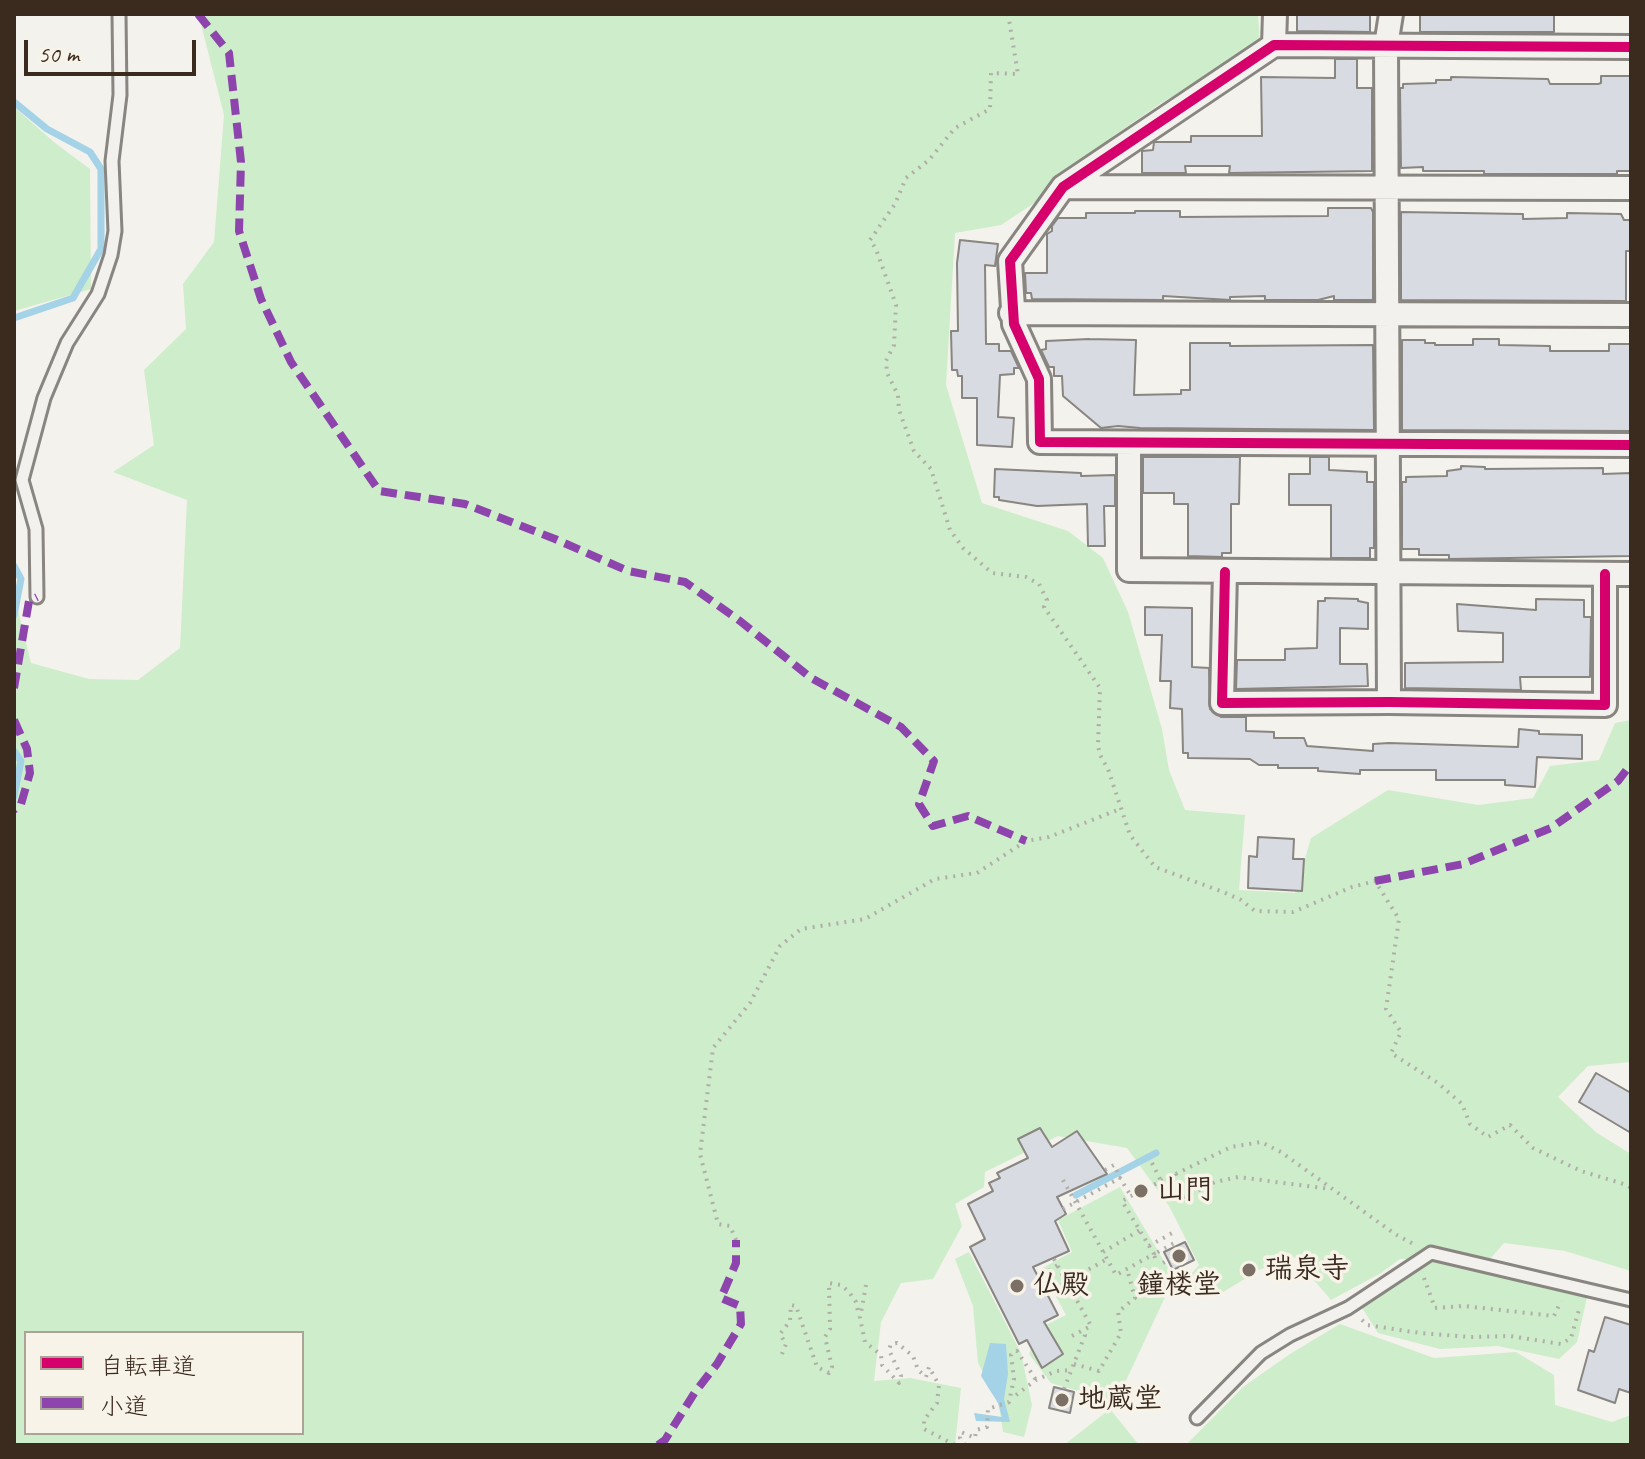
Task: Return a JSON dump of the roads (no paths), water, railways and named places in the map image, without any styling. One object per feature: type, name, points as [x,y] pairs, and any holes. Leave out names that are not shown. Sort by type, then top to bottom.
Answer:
[{"type":"street","points":[[1274,45],[1275,14]]},
{"type":"street","points":[[1389,702],[1386,572],[1386,46],[1391,14]]},
{"type":"street","points":[[1631,47],[1274,45],[1063,187],[1010,261],[1011,313],[1039,379],[1040,442],[1631,445]]},
{"type":"street","points":[[1063,187],[1631,188]]},
{"type":"street","points":[[1011,313],[1631,315]]},
{"type":"street","points":[[1129,443],[1129,570],[1631,574]]},
{"type":"street","points":[[1225,572],[1222,703],[1605,705],[1605,574]]},
{"type":"lane","points":[[37,597],[36,529],[22,480],[44,398],[67,343],[98,294],[111,255],[115,231],[112,161],[120,95],[119,14]]},
{"type":"lane","points":[[1197,1418],[1261,1353],[1290,1335],[1348,1308],[1431,1253],[1631,1300]]},
{"type":"water","points":[[990,1343],[1006,1344],[1008,1374],[1004,1399],[1010,1422],[976,1421],[974,1413],[1002,1417],[998,1403],[981,1376]]},
{"type":"waterway","points":[[14,102],[47,129],[90,152],[101,169],[101,249],[73,298],[14,318]]},
{"type":"waterway","points":[[14,566],[21,579],[14,615]]},
{"type":"waterway","points":[[14,751],[21,761],[14,796]]},
{"type":"waterway","points":[[1076,1195],[1156,1153]]},
{"type":"place","name":"山門","points":[[1141,1191]]},
{"type":"place","name":"鐘楼堂","points":[[1179,1256]]},
{"type":"place","name":"瑞泉寺","points":[[1249,1270]]},
{"type":"place","name":"仏殿","points":[[1017,1286]]},
{"type":"place","name":"地蔵堂","points":[[1062,1400]]}]
